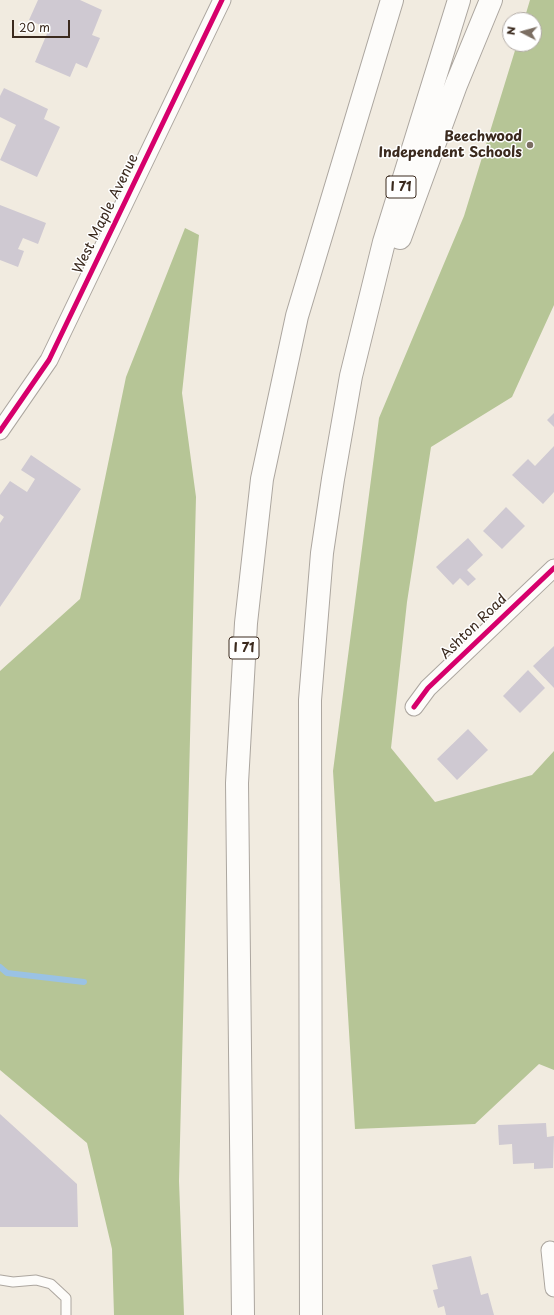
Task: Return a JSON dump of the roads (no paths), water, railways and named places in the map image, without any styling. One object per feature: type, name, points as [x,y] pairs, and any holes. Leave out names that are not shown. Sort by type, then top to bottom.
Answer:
[{"type":"highway","name":"I 71","points":[[311,1315],[310,700],[322,553],[351,376],[384,242],[459,0]]},
{"type":"highway","points":[[351,376],[406,219],[456,85],[491,0]]},
{"type":"highway","name":"I 71","points":[[242,1315],[237,782],[246,623],[262,479],[296,316],[392,1]]},
{"type":"street","name":"West Maple Avenue","points":[[0,431],[49,360],[222,0]]},
{"type":"street","name":"Ashton Road","points":[[414,707],[428,688],[554,568]]},
{"type":"street","points":[[550,1250],[554,1288]]},
{"type":"lane","points":[[0,1280],[13,1282],[36,1280],[51,1284],[66,1298],[66,1315]]},
{"type":"waterway","points":[[0,967],[7,973],[84,982]]},
{"type":"place","name":"Beechwood Independent Schools","points":[[530,145]]}]
